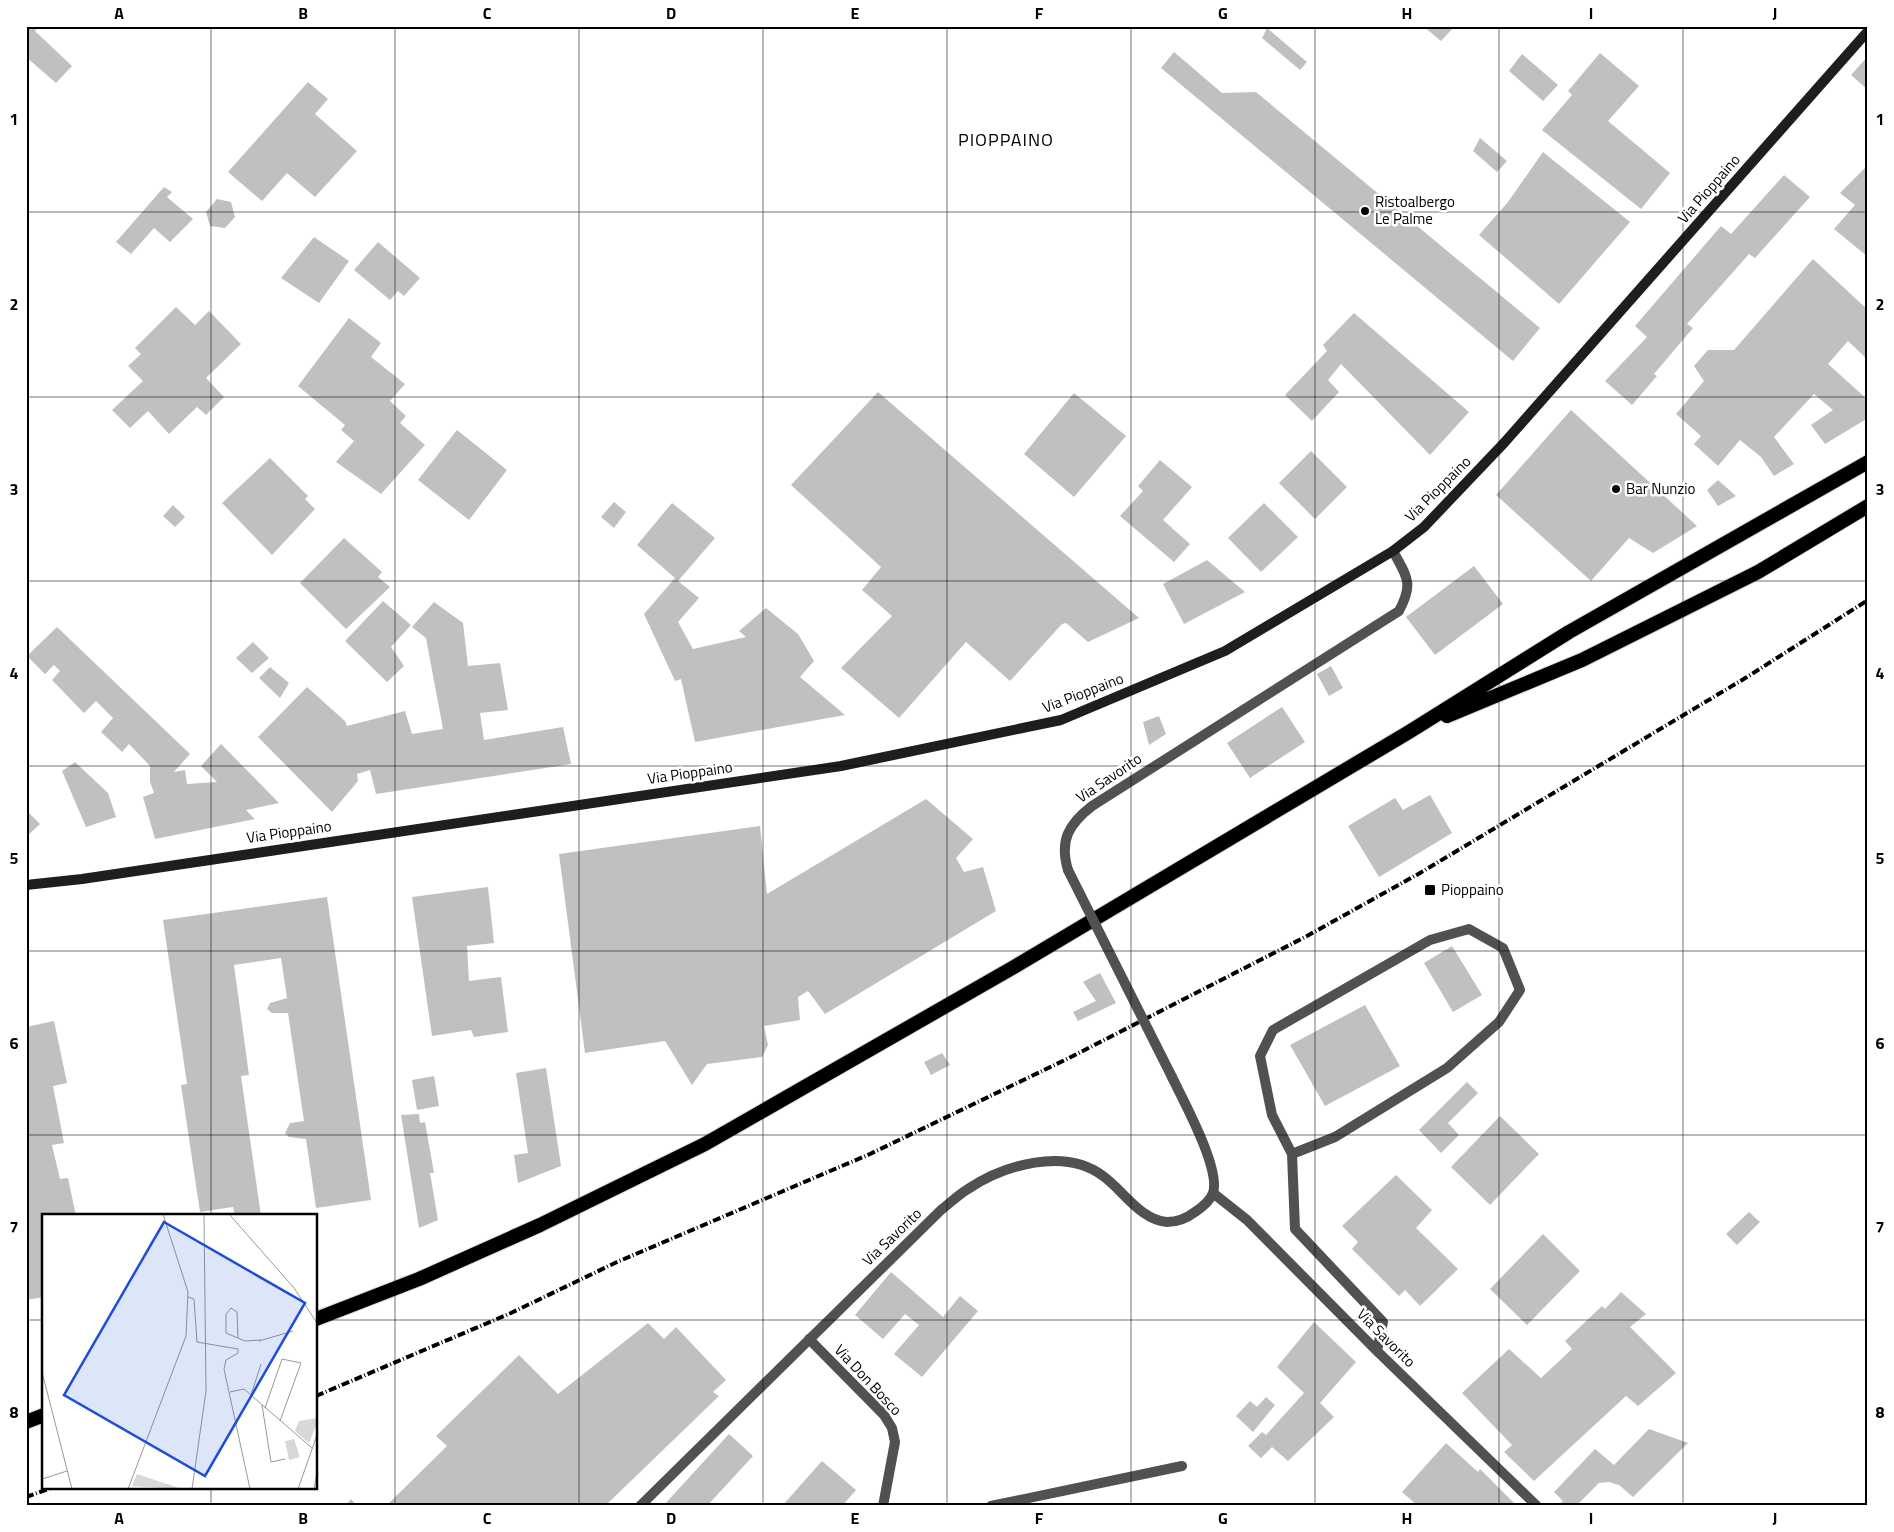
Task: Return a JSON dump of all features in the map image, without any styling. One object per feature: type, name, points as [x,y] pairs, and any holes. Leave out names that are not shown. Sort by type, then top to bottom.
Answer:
[{"type":"highway","points":[[318,1318],[419,1279],[540,1225],[705,1144],[990,981],[1409,732],[1569,632],[1745,534],[1868,462]]},
{"type":"highway","points":[[1409,732],[1582,660],[1758,572],[1868,506]]},
{"type":"highway","points":[[26,1422],[42,1416]]},
{"type":"main road","name":"Via Pioppaino","points":[[26,885],[82,879],[841,766],[1061,720],[1225,651],[1393,551],[1424,527],[1504,443],[1868,31]]},
{"type":"street","name":"Via Savorito","points":[[640,1506],[941,1210],[975,1185],[1019,1166],[1050,1161],[1078,1164],[1102,1175],[1146,1214],[1166,1222],[1186,1218],[1203,1207],[1213,1193],[1213,1176],[1208,1155],[1172,1077],[1068,870],[1064,856],[1066,837],[1075,819],[1092,806],[1399,611],[1407,596],[1409,581],[1393,551]]},
{"type":"street","points":[[1292,1154],[1335,1137],[1447,1068],[1499,1022],[1520,990],[1503,948],[1469,930],[1430,940],[1273,1030],[1260,1056],[1272,1115],[1292,1154],[1295,1228],[1383,1322],[1377,1351]]},
{"type":"street","name":"Via Savorito","points":[[1213,1193],[1246,1220],[1377,1351],[1537,1506]]},
{"type":"street","name":"Via Don Bosco","points":[[809,1339],[884,1415],[892,1428],[895,1442],[883,1506]]},
{"type":"street","points":[[990,1506],[1182,1466]]},
{"type":"building","points":[[26,26],[39,26],[35,31],[72,66],[56,83],[26,57]]},
{"type":"building","points":[[1423,26],[1455,26],[1441,41]]},
{"type":"building","points":[[1267,28],[1307,62],[1300,70],[1262,38]]},
{"type":"building","name":"Ristoalbergo Le Palme","points":[[1174,52],[1222,93],[1256,92],[1540,328],[1513,361],[1161,68]]},
{"type":"building","points":[[1600,53],[1639,86],[1608,121],[1670,173],[1641,209],[1542,130],[1572,95],[1568,91]]},
{"type":"building","points":[[1522,54],[1558,85],[1543,101],[1509,71]]},
{"type":"building","points":[[1868,56],[1868,90],[1851,75]]},
{"type":"building","points":[[308,82],[328,99],[315,114],[357,151],[315,197],[287,173],[262,201],[228,172]]},
{"type":"building","points":[[1480,138],[1507,161],[1497,172],[1473,151]]},
{"type":"building","points":[[1543,152],[1630,222],[1559,304],[1479,235],[1508,202]]},
{"type":"building","points":[[1868,165],[1868,257],[1834,229],[1855,205],[1840,193]]},
{"type":"building","points":[[1784,175],[1810,197],[1755,258],[1749,254],[1687,324],[1693,328],[1654,374],[1657,376],[1632,405],[1605,381],[1647,337],[1635,326],[1721,226],[1731,234]]},
{"type":"building","points":[[164,187],[172,192],[167,197],[193,219],[170,242],[154,228],[131,254],[116,242]]},
{"type":"building","points":[[217,199],[231,202],[235,217],[225,228],[210,226],[206,212]]},
{"type":"building","points":[[314,237],[349,261],[319,303],[281,278]]},
{"type":"building","points":[[378,242],[420,278],[404,296],[398,291],[390,300],[354,270]]},
{"type":"building","points":[[1813,259],[1868,310],[1868,360],[1848,341],[1828,364],[1868,400],[1868,418],[1825,444],[1811,425],[1833,410],[1814,394],[1774,437],[1794,464],[1774,476],[1761,457],[1740,440],[1718,466],[1694,444],[1701,436],[1676,414],[1704,381],[1694,366],[1708,350],[1734,350]]},
{"type":"building","points":[[176,307],[195,325],[209,311],[241,344],[206,378],[224,397],[206,415],[197,407],[169,434],[148,411],[130,428],[112,410],[143,381],[128,366],[141,354],[135,348]]},
{"type":"building","points":[[1354,313],[1469,412],[1430,455],[1341,364],[1328,380],[1339,392],[1312,421],[1285,395],[1327,351],[1323,345]]},
{"type":"building","points":[[349,318],[381,343],[371,357],[405,384],[390,401],[406,416],[400,423],[425,445],[381,494],[336,462],[354,441],[341,430],[345,425],[298,386]]},
{"type":"building","points":[[878,392],[1139,618],[1088,642],[1066,623],[1062,624],[1010,681],[966,642],[899,718],[841,668],[892,616],[862,590],[881,567],[791,485]]},
{"type":"building","points":[[1074,393],[1126,436],[1074,497],[1024,454]]},
{"type":"building","points":[[1571,410],[1697,526],[1653,553],[1629,538],[1591,581],[1496,495]]},
{"type":"building","points":[[457,430],[507,470],[469,520],[418,480]]},
{"type":"building","points":[[1311,451],[1347,487],[1315,519],[1279,483]]},
{"type":"building","points":[[270,458],[308,496],[305,499],[315,509],[272,555],[222,503]]},
{"type":"building","points":[[1160,460],[1192,487],[1163,520],[1190,544],[1174,562],[1120,516],[1143,491],[1138,486]]},
{"type":"building","points":[[1718,480],[1736,496],[1718,506],[1707,490]]},
{"type":"building","points":[[614,502],[626,512],[614,528],[601,517]]},
{"type":"building","points":[[672,503],[715,538],[678,581],[699,598],[678,622],[693,649],[746,637],[739,631],[766,608],[798,634],[814,661],[800,677],[845,715],[695,742],[681,679],[675,681],[644,614],[675,578],[637,545]]},
{"type":"building","points":[[1264,503],[1298,537],[1261,572],[1228,538]]},
{"type":"building","points":[[173,505],[185,517],[175,527],[163,516]]},
{"type":"building","points":[[344,538],[382,572],[378,577],[390,587],[346,629],[300,583]]},
{"type":"building","points":[[1207,560],[1245,592],[1184,624],[1163,584]]},
{"type":"building","points":[[1474,566],[1503,604],[1435,655],[1406,617]]},
{"type":"building","points":[[383,601],[411,625],[391,647],[404,666],[387,682],[345,641]]},
{"type":"building","points":[[434,602],[463,623],[468,666],[500,663],[508,710],[480,713],[484,740],[563,727],[571,764],[376,794],[370,770],[357,774],[358,781],[332,812],[258,737],[307,687],[345,721],[347,726],[405,711],[412,734],[443,729],[426,638],[412,627]]},
{"type":"building","points":[[57,627],[190,754],[174,772],[185,770],[187,784],[217,782],[201,766],[221,744],[279,803],[246,810],[255,819],[155,839],[143,797],[154,793],[150,782],[150,766],[129,744],[122,752],[101,732],[113,718],[96,701],[84,713],[52,680],[60,671],[54,665],[45,674],[27,656]]},
{"type":"building","points":[[253,642],[269,658],[252,673],[236,658]]},
{"type":"building","points":[[1331,666],[1343,688],[1329,696],[1317,674]]},
{"type":"building","points":[[270,667],[289,683],[280,698],[259,678]]},
{"type":"building","points":[[1282,707],[1305,742],[1250,778],[1227,743]]},
{"type":"building","points":[[1159,716],[1166,734],[1149,745],[1143,722]]},
{"type":"building","points":[[75,762],[108,793],[116,817],[86,827],[62,771]]},
{"type":"building","name":"Pioppaino","points":[[1430,795],[1452,833],[1379,877],[1348,826],[1395,798],[1403,810]]},
{"type":"building","points":[[926,799],[973,839],[956,858],[964,872],[983,867],[996,911],[825,1014],[808,991],[798,997],[800,1020],[764,1026],[768,1045],[762,1057],[707,1064],[692,1085],[665,1041],[585,1053],[559,854],[760,826],[767,894]]},
{"type":"building","points":[[26,810],[40,824],[26,837]]},
{"type":"building","points":[[488,887],[494,943],[467,946],[469,981],[501,977],[508,1032],[474,1037],[471,1030],[432,1036],[412,897]]},
{"type":"building","points":[[327,897],[371,1200],[316,1208],[306,1139],[289,1137],[285,1133],[290,1123],[304,1121],[288,1013],[272,1013],[267,1009],[270,1003],[287,998],[281,958],[234,965],[249,1075],[241,1076],[261,1214],[235,1214],[233,1207],[200,1212],[181,1085],[187,1084],[163,920]]},
{"type":"building","points":[[1452,946],[1482,995],[1453,1012],[1424,963]]},
{"type":"building","points":[[1100,973],[1116,1003],[1078,1021],[1073,1012],[1096,1001],[1083,982]]},
{"type":"building","points":[[1365,1005],[1400,1066],[1325,1106],[1290,1045]]},
{"type":"building","points":[[54,1021],[67,1083],[53,1086],[64,1143],[52,1145],[60,1179],[68,1178],[76,1214],[42,1214],[42,1297],[26,1300],[26,1027]]},
{"type":"building","points":[[942,1053],[950,1065],[931,1075],[924,1062]]},
{"type":"building","points":[[546,1068],[561,1166],[518,1183],[514,1155],[528,1153],[516,1073]]},
{"type":"building","points":[[434,1076],[439,1106],[417,1110],[412,1080]]},
{"type":"building","points":[[1467,1082],[1478,1093],[1448,1123],[1459,1135],[1441,1153],[1419,1130]]},
{"type":"building","points":[[419,1114],[420,1123],[425,1122],[434,1173],[430,1173],[438,1220],[419,1228],[401,1115]]},
{"type":"building","points":[[1500,1116],[1539,1154],[1490,1205],[1451,1167]]},
{"type":"building","points":[[1396,1175],[1432,1210],[1416,1228],[1458,1269],[1420,1306],[1405,1290],[1399,1296],[1352,1249],[1358,1242],[1342,1226]]},
{"type":"building","points":[[1749,1212],[1760,1222],[1737,1245],[1726,1234]]},
{"type":"building","points":[[1543,1234],[1580,1271],[1527,1325],[1490,1289]]},
{"type":"building","points":[[891,1272],[943,1317],[960,1296],[978,1311],[922,1377],[894,1354],[919,1325],[905,1314],[883,1339],[855,1315]]},
{"type":"building","points":[[1621,1292],[1646,1314],[1630,1327],[1676,1373],[1638,1406],[1626,1396],[1534,1481],[1504,1452],[1512,1445],[1462,1393],[1509,1349],[1541,1378],[1572,1349],[1565,1341],[1602,1306],[1605,1309]]},
{"type":"building","points":[[1314,1322],[1356,1362],[1320,1403],[1334,1417],[1288,1461],[1272,1447],[1261,1458],[1248,1446],[1262,1432],[1266,1435],[1304,1393],[1277,1367]]},
{"type":"building","points":[[648,1323],[664,1339],[676,1327],[726,1380],[713,1392],[719,1396],[605,1506],[386,1506],[447,1446],[436,1436],[519,1355],[558,1394]]},
{"type":"building","points":[[1266,1397],[1275,1405],[1253,1432],[1236,1416],[1250,1401],[1257,1407]]},
{"type":"building","points":[[1649,1429],[1688,1443],[1633,1497],[1619,1485],[1609,1482],[1599,1483],[1576,1506],[1558,1506],[1563,1501],[1554,1492],[1595,1449],[1614,1465]]},
{"type":"building","points":[[729,1434],[753,1456],[707,1506],[663,1506]]},
{"type":"building","points":[[1446,1443],[1478,1472],[1480,1469],[1517,1506],[1418,1506],[1402,1492]]},
{"type":"building","points":[[822,1461],[856,1490],[842,1506],[782,1506]]},
{"type":"building","points":[[351,1499],[357,1506],[345,1506]]},
{"type":"railway","points":[[318,1395],[511,1313],[617,1262],[870,1154],[1069,1058],[1307,936],[1420,873],[1747,677],[1868,600]]},
{"type":"railway","points":[[26,1497],[45,1490]]},
{"type":"place","name":"Ristoalbergo Le Palme","points":[[1365,211]]},
{"type":"place","name":"Bar Nunzio","points":[[1616,489]]},
{"type":"place","name":"Pioppaino","points":[[1430,890]]},
{"type":"district","name":"PIOPPAINO","points":[[1006,140]]}]
